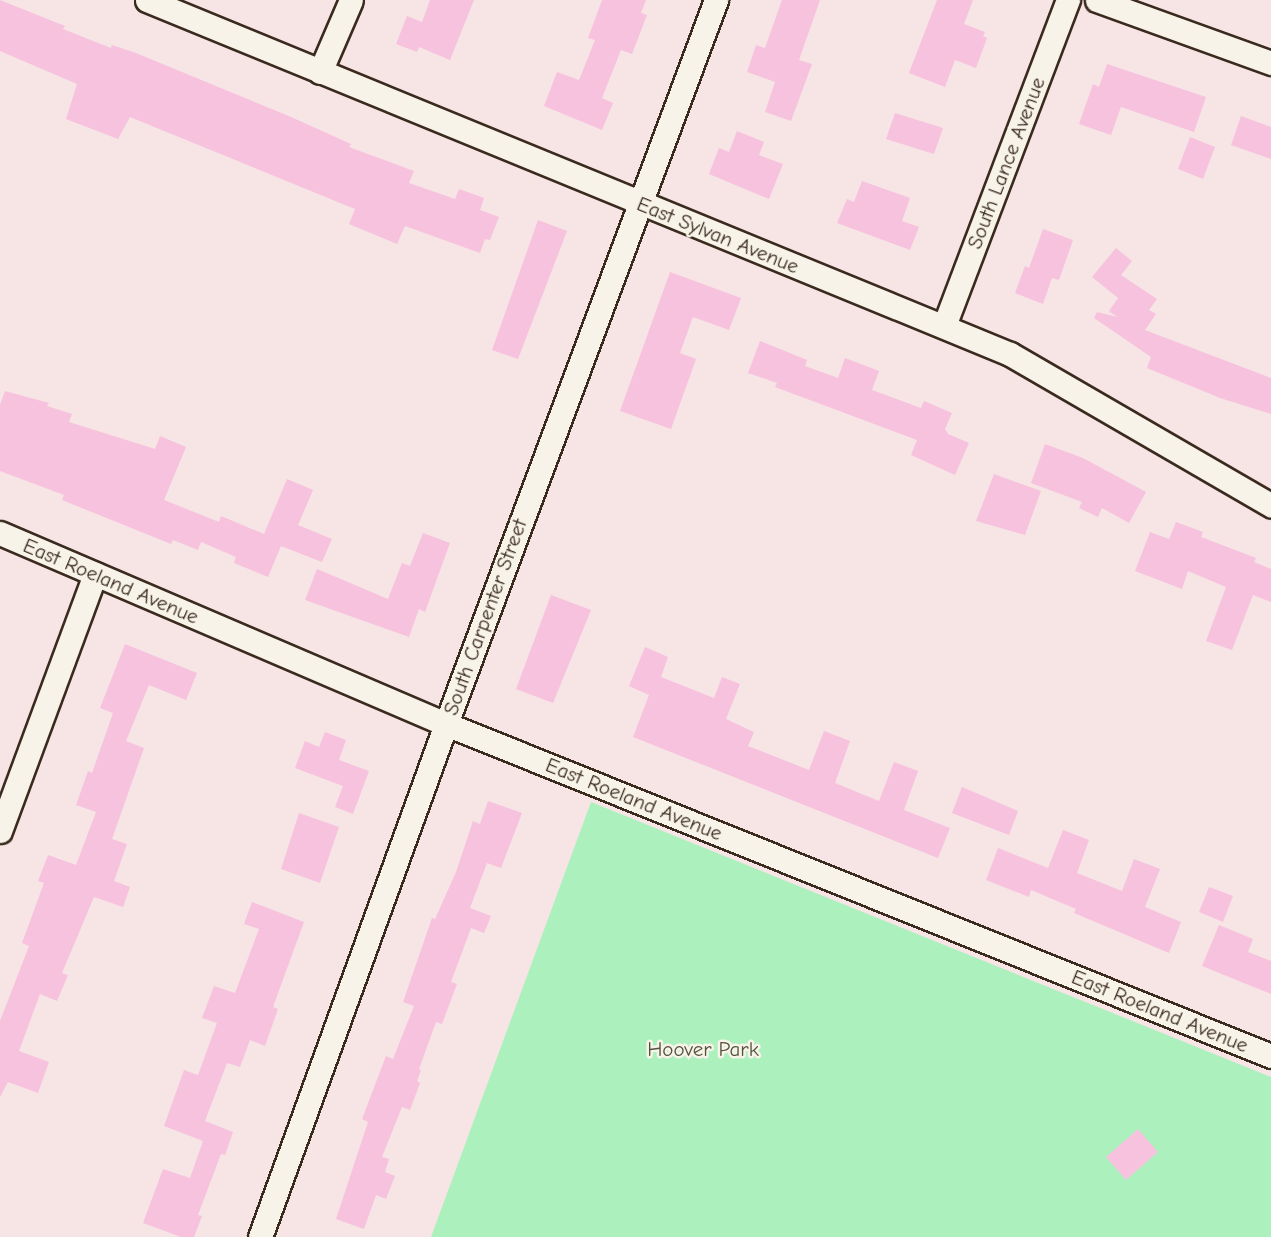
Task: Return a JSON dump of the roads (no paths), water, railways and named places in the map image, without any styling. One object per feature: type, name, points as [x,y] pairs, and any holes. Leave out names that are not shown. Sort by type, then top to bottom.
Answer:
[{"type":"street","name":"East Sylvan Avenue","points":[[147,0],[944,326],[1032,365],[1271,505]]},
{"type":"street","points":[[320,72],[351,0]]},
{"type":"street","name":"South Carpenter Street","points":[[260,1237],[446,724],[716,0]]},
{"type":"street","name":"South Lance Avenue","points":[[944,326],[1068,0]]},
{"type":"street","points":[[1097,0],[1271,63]]},
{"type":"street","name":"East Roeland Avenue","points":[[0,533],[446,724],[1271,1056]]},
{"type":"street","points":[[0,831],[95,574]]},
{"type":"park label","name":"Hoover Park","points":[[703,1049]]}]
